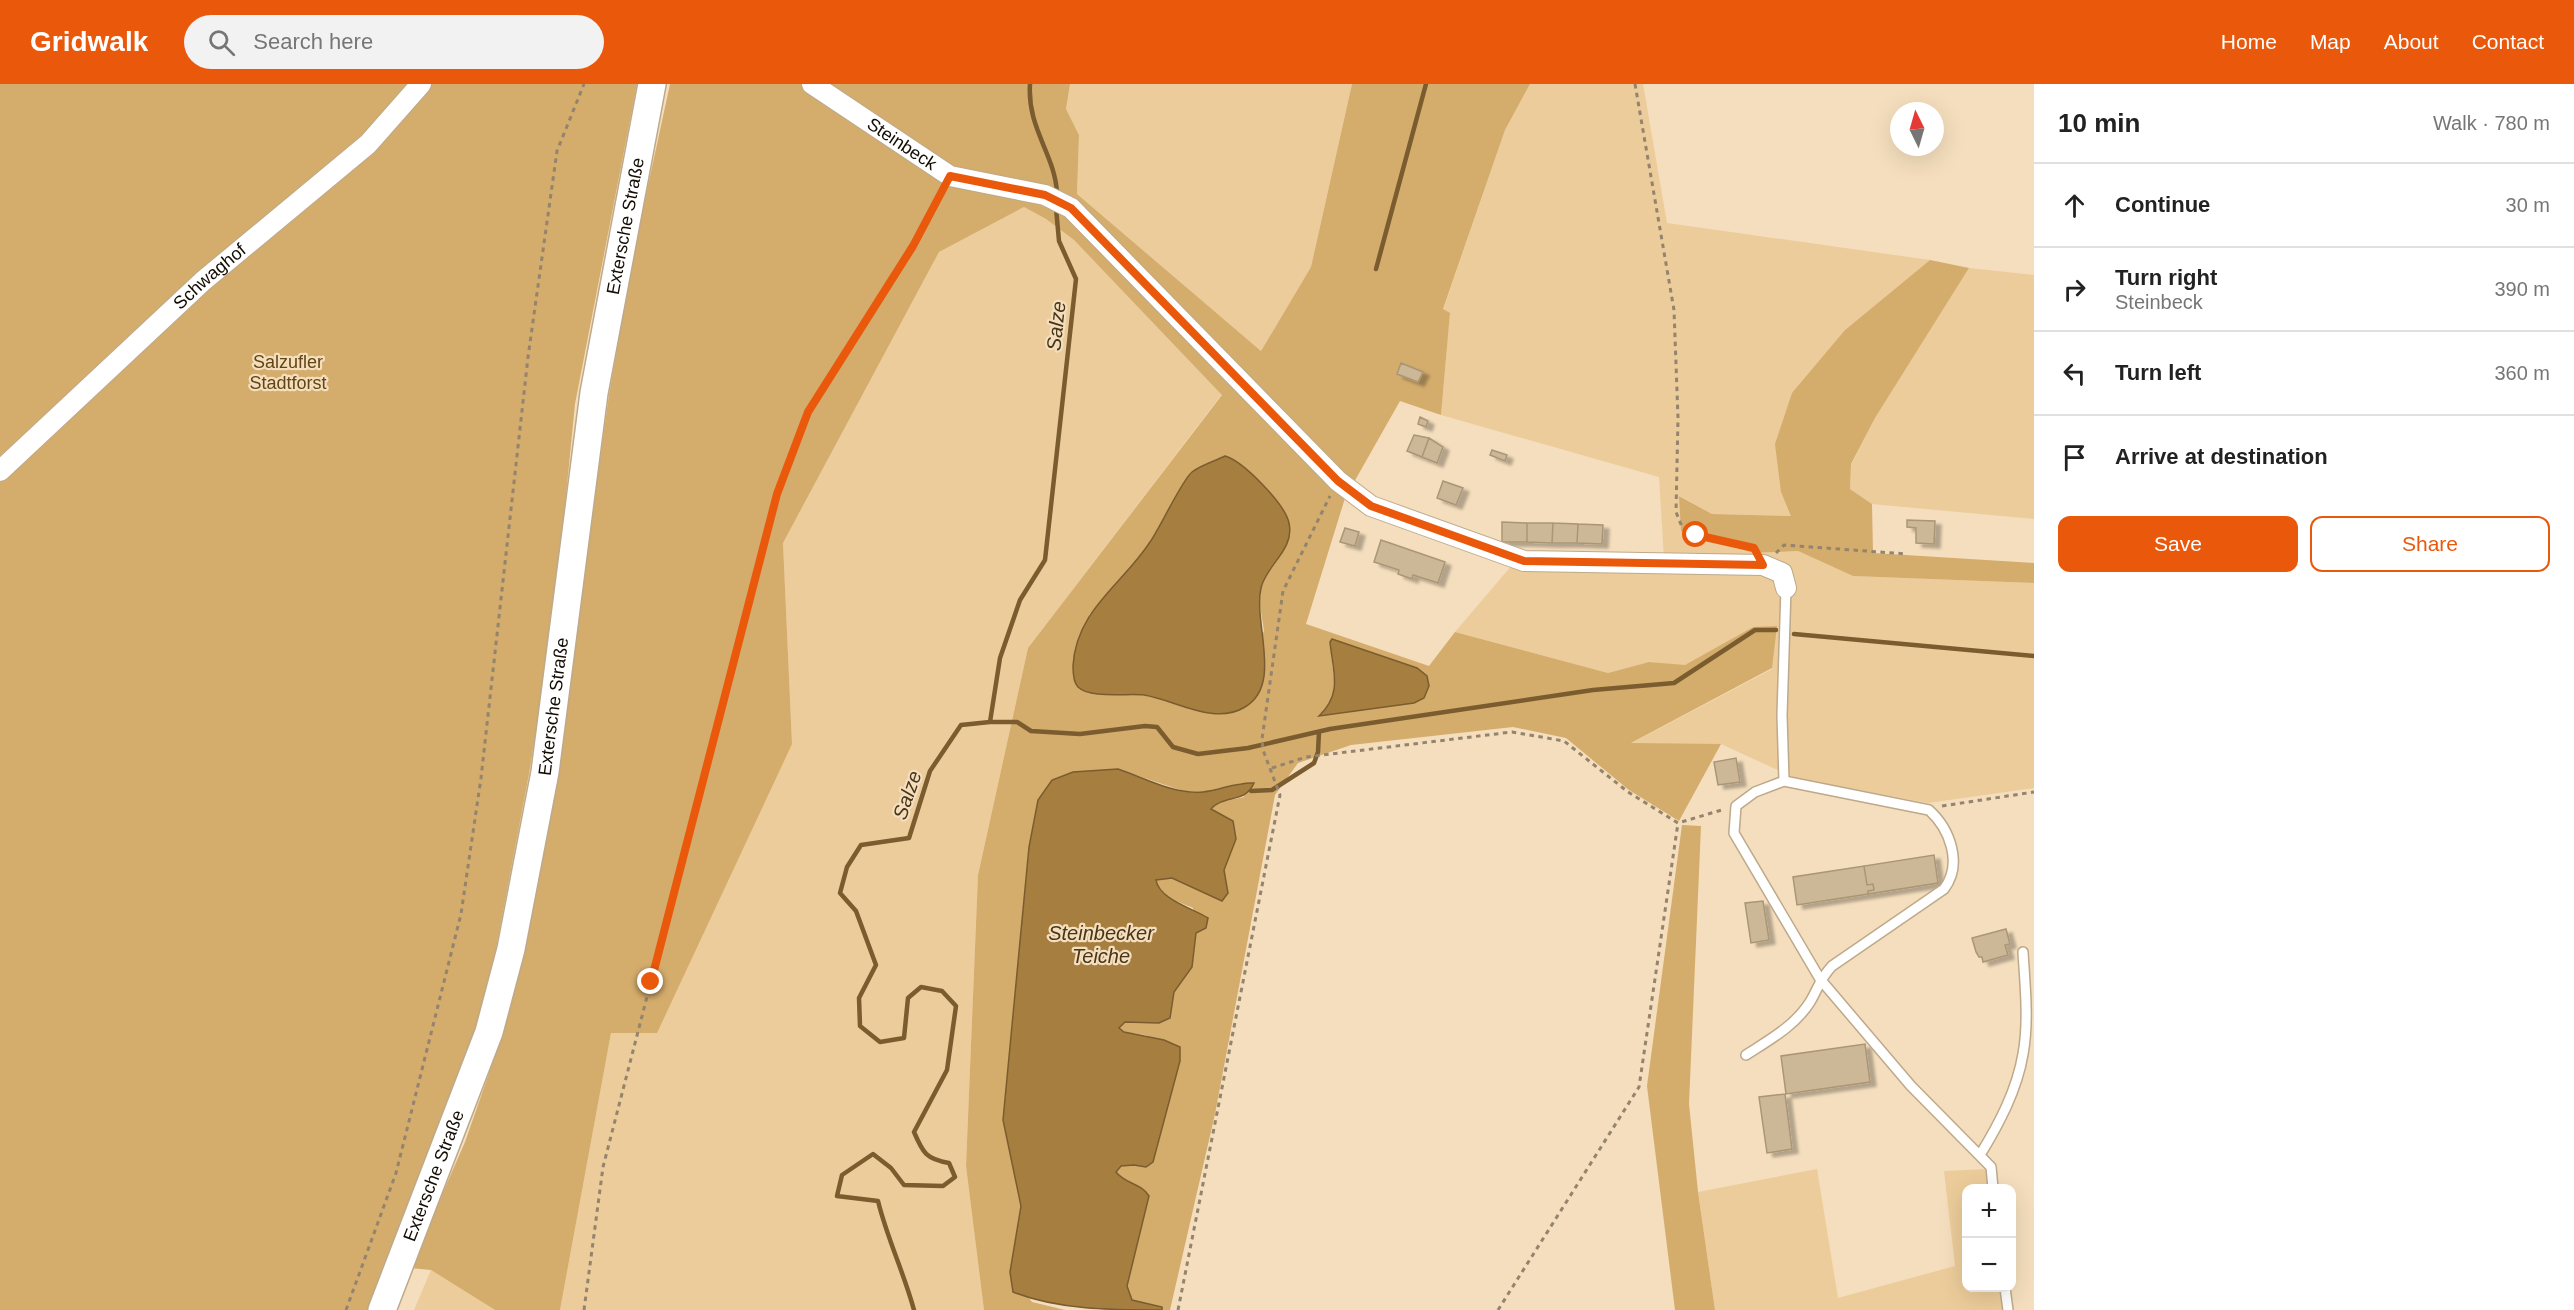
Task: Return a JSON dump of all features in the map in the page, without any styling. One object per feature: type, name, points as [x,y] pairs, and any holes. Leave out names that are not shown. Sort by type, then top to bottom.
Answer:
[{"type":"main road","name":"Extersche Straße","points":[[382,1310],[489,1032],[511,949],[545,772],[594,393],[652,84]]},
{"type":"street","name":"Schwaghof","points":[[0,471],[203,281],[368,144],[421,84]]},
{"type":"street","name":"Steinbeck","points":[[812,84],[950,176],[1045,195],[1071,208],[1338,481],[1371,506],[1524,561],[1763,565]]},
{"type":"street","points":[[1763,565],[1782,573],[1786,588]]},
{"type":"lane","points":[[1784,781],[1782,715],[1786,588]]},
{"type":"lane","points":[[1746,1055],[1782,1032],[1801,1014],[1811,1001],[1820,979],[1832,966],[1944,889],[1951,879],[1954,859],[1940,820],[1929,810],[1784,781],[1755,792],[1736,806],[1734,833],[1820,979],[1911,1086],[1991,1167],[1993,1184]]},
{"type":"lane","points":[[1980,1155],[1995,1130],[2013,1090],[2023,1054],[2026,1014],[2023,952]]},
{"type":"lane","points":[[2006,1292],[2008,1310]]},
{"type":"path","points":[[346,1310],[396,1173],[461,914],[481,778],[528,357],[557,151],[584,84]]},
{"type":"path","points":[[1635,84],[1674,310],[1678,418],[1676,512],[1682,527],[1696,535],[1754,548],[1763,565]]},
{"type":"path","points":[[584,1310],[603,1167],[781,484],[808,412],[913,246],[950,176]]},
{"type":"path","points":[[1178,1310],[1280,795],[1272,768],[1263,750],[1262,739],[1283,591],[1332,491]]},
{"type":"path","points":[[1784,545],[1907,554]]},
{"type":"path","points":[[1272,768],[1306,757],[1512,732],[1564,741],[1628,792],[1678,823],[1736,806]]},
{"type":"path","points":[[1929,810],[1934,807],[2034,792]]},
{"type":"path","points":[[1498,1310],[1639,1087],[1678,823]]},
{"type":"shaded area","points":[[1070,84],[1352,84],[1311,267],[1261,351],[1077,194],[1079,135],[1066,109]]},
{"type":"shaded area","points":[[1530,84],[1643,84],[1667,223],[1930,260],[1845,330],[1781,492],[1792,516],[1712,514],[1680,496],[1681,531],[1754,553],[1798,551],[1853,576],[2034,583],[2034,788],[1928,803],[1795,778],[1721,744],[1630,744],[1772,669],[1753,627],[1685,666],[1649,662],[1608,673],[1455,632],[1513,564],[1664,559],[1659,477],[1441,415],[1450,313],[1443,310],[1505,130]]},
{"type":"shaded area","points":[[1024,207],[1046,219],[1074,240],[1222,394],[1028,648],[978,875],[966,1166],[984,1310],[560,1310],[611,1033],[792,744],[783,543],[939,252]]},
{"type":"shaded area","points":[[1969,268],[2034,275],[2034,519],[1872,504],[1850,489],[1851,465],[1875,418]]},
{"type":"shaded area","points":[[1817,1169],[1838,1298],[1955,1266],[1944,1171],[1988,1169],[1990,1184],[1962,1184],[1962,1292],[2002,1292],[2004,1310],[1715,1310],[1698,1192]]},
{"type":"shaded area","points":[[431,1270],[495,1310],[414,1310]]},
{"type":"green space","name":"Salzufler Stadtforst","points":[[0,84],[637,84],[575,404],[554,617],[529,774],[482,1023],[373,1310],[0,1310]]},
{"type":"green space","points":[[670,84],[1070,84],[1066,109],[1079,135],[1077,194],[1261,351],[1311,267],[1352,84],[1530,84],[1505,130],[1443,309],[1450,313],[1441,415],[1400,401],[1345,498],[1306,624],[1429,666],[1455,632],[1608,673],[1649,662],[1685,665],[1753,627],[1777,626],[1772,668],[1631,743],[1721,744],[1679,821],[1629,790],[1566,738],[1513,727],[1351,745],[1298,763],[1275,795],[1215,1114],[1170,1310],[1162,1310],[1161,1307],[1132,1300],[1127,1286],[1149,1196],[1142,1188],[1123,1179],[1115,1172],[1121,1166],[1146,1167],[1155,1156],[1180,1061],[1180,1048],[1145,1035],[1119,1029],[1125,1022],[1159,1023],[1170,1018],[1174,992],[1192,967],[1196,932],[1193,908],[1165,894],[1156,879],[1172,878],[1228,893],[1224,870],[1236,839],[1233,821],[1211,810],[1217,803],[1244,797],[1242,783],[1203,792],[1183,791],[1118,769],[1038,800],[1029,847],[1003,1120],[1021,1206],[1010,1272],[1032,1302],[1065,1310],[984,1310],[966,1166],[978,875],[1028,648],[1222,395],[1074,240],[1046,219],[1024,207],[939,252],[783,543],[792,744],[657,1033],[611,1033],[560,1310],[495,1310],[431,1270],[410,1268],[465,1142],[493,1062],[522,958],[571,667],[609,395],[635,246]],"holes":[[[1191,473],[1282,554],[1266,576],[1261,588],[1260,605],[1264,631],[1218,713],[1148,696],[1098,694],[1089,615],[1150,543]],[[1332,639],[1417,668],[1427,676],[1320,715],[1331,705],[1335,688],[1330,642]]]},
{"type":"green space","points":[[1930,260],[1969,268],[1875,418],[1851,464],[1850,489],[1872,504],[1873,553],[2034,563],[2034,583],[1853,576],[1798,551],[1754,553],[1681,531],[1679,496],[1712,514],[1791,516],[1781,492],[1775,444],[1792,393],[1845,330]]},
{"type":"green space","points":[[1682,825],[1701,826],[1689,1104],[1698,1192],[1715,1310],[1675,1310],[1647,1086]]},
{"type":"water","points":[[1225,456],[1242,466],[1262,484],[1280,505],[1289,523],[1288,541],[1268,572],[1261,588],[1260,618],[1265,669],[1256,697],[1245,707],[1221,714],[1195,710],[1144,695],[1100,694],[1084,691],[1075,682],[1073,666],[1076,646],[1091,613],[1150,542],[1192,472]]},
{"type":"water","points":[[1332,639],[1417,668],[1427,676],[1429,686],[1424,698],[1414,703],[1319,716],[1331,699],[1334,690],[1330,642]]},
{"type":"water","name":"Steinbecker Teiche","points":[[1118,769],[1182,791],[1203,792],[1254,783],[1245,794],[1216,804],[1211,809],[1233,821],[1236,839],[1224,870],[1228,893],[1222,901],[1172,878],[1156,880],[1163,893],[1208,918],[1206,928],[1196,933],[1192,967],[1174,992],[1170,1018],[1159,1023],[1125,1022],[1119,1028],[1124,1032],[1164,1040],[1180,1047],[1180,1061],[1153,1162],[1146,1167],[1121,1166],[1116,1172],[1142,1188],[1149,1196],[1127,1286],[1132,1300],[1162,1307],[1162,1310],[1086,1308],[1030,1298],[1013,1292],[1010,1272],[1021,1206],[1003,1120],[1029,847],[1038,800],[1052,780],[1073,772]]},
{"type":"building","points":[[1401,363],[1423,372],[1418,382],[1397,374]]},
{"type":"building","points":[[1420,417],[1428,421],[1426,427],[1418,424]]},
{"type":"building","points":[[1414,435],[1429,438],[1422,457],[1407,451]]},
{"type":"building","points":[[1429,438],[1443,447],[1437,463],[1422,457]]},
{"type":"building","points":[[1492,450],[1507,455],[1505,461],[1490,455]]},
{"type":"building","points":[[1443,481],[1463,488],[1456,505],[1437,498]]},
{"type":"building","points":[[1907,520],[1935,521],[1934,544],[1916,543],[1916,528],[1907,527]]},
{"type":"building","points":[[1502,522],[1527,523],[1527,542],[1502,542]]},
{"type":"building","points":[[1527,523],[1553,523],[1552,543],[1527,542]]},
{"type":"building","points":[[1553,523],[1578,524],[1577,543],[1552,543]]},
{"type":"building","points":[[1578,524],[1603,525],[1602,544],[1577,543]]},
{"type":"building","points":[[1345,528],[1359,532],[1355,546],[1340,542]]},
{"type":"building","points":[[1381,540],[1445,562],[1438,583],[1413,575],[1412,579],[1398,574],[1399,570],[1374,562]]},
{"type":"building","points":[[1736,758],[1740,782],[1718,785],[1714,762]]},
{"type":"building","points":[[1934,855],[1938,883],[1868,894],[1868,891],[1874,890],[1873,884],[1867,885],[1864,866]]},
{"type":"building","points":[[1864,866],[1867,885],[1873,884],[1874,890],[1868,891],[1868,894],[1797,905],[1793,877]]},
{"type":"building","points":[[1763,901],[1769,940],[1751,943],[1745,903]]},
{"type":"building","points":[[2006,929],[2010,944],[2005,945],[2008,955],[1983,962],[1982,957],[1979,957],[1976,952],[1972,938]]},
{"type":"building","points":[[1865,1044],[1870,1082],[1786,1094],[1781,1056]]},
{"type":"building","points":[[1785,1094],[1792,1149],[1767,1153],[1759,1097]]},
{"type":"waterway","name":"Salze","points":[[1030,84],[1033,115],[1052,166],[1057,193]]},
{"type":"waterway","points":[[1376,269],[1426,84]]},
{"type":"waterway","name":"Salze","points":[[914,1310],[878,1201],[837,1196],[842,1175],[873,1154],[891,1168],[904,1185],[943,1186],[955,1177],[949,1163],[926,1154],[914,1132],[947,1070],[956,1006],[942,991],[921,987],[908,998],[904,1038],[880,1042],[860,1026],[859,998],[876,965],[856,911],[840,893],[847,867],[861,845],[909,838],[930,771],[961,725],[990,722],[1000,658],[1020,600],[1045,560],[1076,279],[1059,241],[1056,208]]},
{"type":"waterway","points":[[990,722],[1017,722],[1031,731],[1080,734],[1145,726],[1157,727],[1173,747],[1198,754],[1248,748],[1330,729],[1593,690],[1674,683],[1755,630],[1776,630]]},
{"type":"waterway","points":[[1794,634],[2034,656]]},
{"type":"waterway","points":[[1251,791],[1272,790],[1314,763],[1318,752],[1319,732]]},
{"type":"route","points":[[651,982],[777,494],[808,412],[913,246],[950,176],[1045,195],[1071,208],[1338,481],[1371,506],[1524,561],[1763,565],[1754,548],[1736,546],[1696,535]]}]
